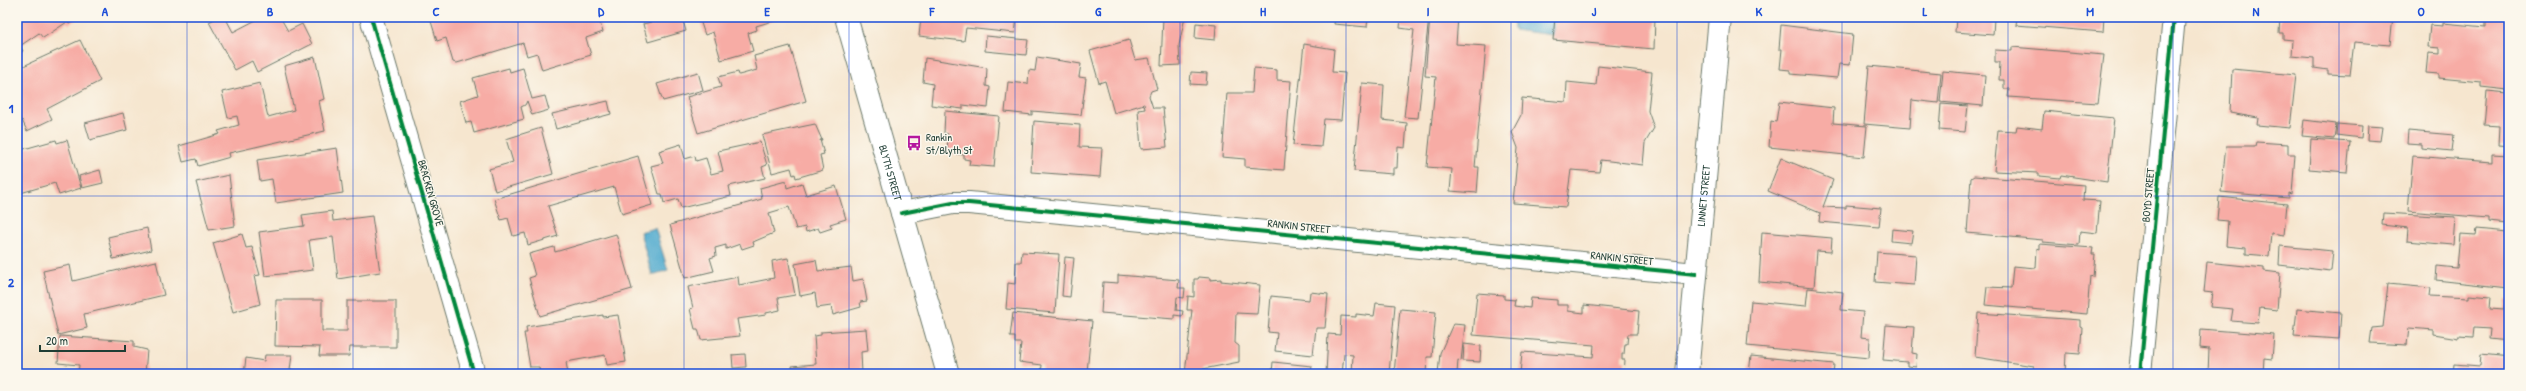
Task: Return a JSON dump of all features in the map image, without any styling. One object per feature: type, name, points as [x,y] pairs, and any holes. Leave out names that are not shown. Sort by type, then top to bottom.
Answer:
[{"type":"street","name":"BRACKEN GROVE","points":[[371,17],[474,374]]},
{"type":"street","name":"BLYTH STREET","points":[[846,17],[948,374]]},
{"type":"street","name":"LINNET STREET","points":[[1687,374],[1720,17]]},
{"type":"street","name":"BOYD STREET","points":[[2140,374],[2174,17]]},
{"type":"street","name":"RANKIN STREET","points":[[902,213],[953,203],[969,203],[1696,274]]},
{"type":"water","points":[[1513,17],[1555,17],[1553,35],[1514,30]]},
{"type":"water","points":[[655,228],[668,270],[652,275],[640,232]]},
{"type":"building","points":[[17,17],[80,17],[69,24],[67,22],[43,38],[39,33],[20,46],[23,51],[17,55]]},
{"type":"building","points":[[218,17],[225,17],[233,32],[258,19],[257,17],[280,17],[288,31],[302,24],[312,44],[257,72],[252,61],[235,70],[209,22]]},
{"type":"building","points":[[598,17],[603,32],[586,38],[591,55],[542,70],[537,53],[527,56],[523,43],[457,63],[453,62],[446,38],[437,41],[430,18]]},
{"type":"building","points":[[670,17],[682,17],[686,31],[648,42],[643,24]]},
{"type":"building","points":[[699,17],[775,17],[776,20],[756,26],[757,30],[748,33],[753,51],[721,60],[713,32],[705,35]]},
{"type":"building","points":[[921,17],[1017,17],[1015,33],[966,28],[964,41],[919,36]]},
{"type":"building","points":[[1163,17],[1185,17],[1179,45],[1180,65],[1161,66]]},
{"type":"building","points":[[1335,17],[1368,17],[1367,27],[1334,24]]},
{"type":"building","points":[[1401,17],[1429,17],[1418,118],[1404,117],[1414,30],[1400,28]]},
{"type":"building","points":[[1430,17],[1458,17],[1456,44],[1486,46],[1475,167],[1479,167],[1477,193],[1450,191],[1452,169],[1427,167],[1436,77],[1425,76]]},
{"type":"building","points":[[1555,17],[1655,17],[1654,49],[1553,40]]},
{"type":"building","points":[[1956,17],[1994,18],[1993,35],[1955,32]]},
{"type":"building","points":[[2017,17],[2104,17],[2103,32],[2016,25]]},
{"type":"building","points":[[2280,17],[2393,17],[2390,45],[2354,42],[2350,75],[2328,74],[2328,70],[2314,68],[2314,58],[2292,56],[2293,40],[2283,39],[2283,33],[2279,33]]},
{"type":"building","points":[[2452,17],[2509,17],[2508,90],[2481,87],[2481,82],[2439,78],[2439,74],[2426,73],[2428,53],[2440,54],[2440,48],[2428,47],[2430,25],[2443,26],[2443,23],[2486,27],[2486,21]]},
{"type":"building","points":[[1196,23],[1216,25],[1215,40],[1195,38]]},
{"type":"building","points":[[1781,25],[1853,34],[1850,65],[1839,64],[1837,78],[1790,74],[1790,70],[1780,69],[1782,49],[1779,49]]},
{"type":"building","points":[[986,36],[1028,40],[1026,55],[985,51]]},
{"type":"building","points":[[80,40],[100,81],[47,109],[52,119],[27,131],[22,120],[17,123],[17,69]]},
{"type":"building","points":[[1129,40],[1135,60],[1149,58],[1157,89],[1151,91],[1149,96],[1153,108],[1163,108],[1167,147],[1141,149],[1138,110],[1145,109],[1144,104],[1114,113],[1105,81],[1099,83],[1090,51]]},
{"type":"building","points":[[1304,44],[1334,49],[1332,72],[1345,73],[1341,120],[1324,119],[1321,147],[1293,145]]},
{"type":"building","points":[[790,46],[806,101],[698,133],[687,97],[721,87],[718,77],[738,72],[739,75],[757,70],[754,56]]},
{"type":"building","points":[[2012,47],[2104,55],[2098,103],[2008,97],[2009,89],[2004,89],[2004,80],[1999,80],[2000,62],[1995,62],[1995,50],[2012,51]]},
{"type":"building","points":[[315,57],[324,99],[319,101],[325,131],[229,153],[230,157],[198,166],[196,159],[183,162],[179,146],[220,134],[218,131],[239,125],[237,116],[228,118],[222,92],[260,83],[268,117],[294,110],[284,66]]},
{"type":"building","points":[[1037,57],[1081,64],[1079,77],[1086,78],[1081,115],[1032,111],[1032,115],[1005,112],[1008,82],[1028,84],[1029,70],[1035,71]]},
{"type":"building","points":[[925,58],[987,68],[986,86],[990,87],[988,108],[963,105],[963,109],[931,105],[933,84],[923,82]]},
{"type":"building","points":[[1598,66],[1652,72],[1648,111],[1654,128],[1645,143],[1643,165],[1601,160],[1599,172],[1571,170],[1566,207],[1513,203],[1518,148],[1512,132],[1521,115],[1522,98],[1566,102],[1567,82],[1596,85]]},
{"type":"building","points":[[1869,66],[1941,73],[1938,103],[1912,100],[1910,128],[1864,124]]},
{"type":"building","points":[[509,68],[510,72],[523,68],[532,99],[545,96],[549,110],[532,115],[527,101],[525,105],[521,107],[524,119],[474,133],[471,122],[466,123],[460,101],[478,95],[473,78]]},
{"type":"building","points":[[1254,68],[1277,70],[1277,80],[1291,81],[1284,170],[1245,167],[1245,159],[1222,157],[1227,93],[1252,93]]},
{"type":"building","points":[[2232,69],[2296,75],[2290,128],[2257,125],[2258,118],[2230,113]]},
{"type":"building","points":[[1943,71],[1985,75],[1983,106],[1940,102]]},
{"type":"building","points":[[698,72],[703,90],[663,101],[657,84]]},
{"type":"building","points":[[1191,72],[1207,73],[1206,85],[1190,84]]},
{"type":"building","points":[[1362,83],[1384,85],[1382,120],[1407,123],[1405,148],[1398,147],[1397,168],[1393,168],[1393,174],[1354,171]]},
{"type":"building","points":[[2487,91],[2509,93],[2509,146],[2498,145],[2499,126],[2484,125]]},
{"type":"building","points":[[608,101],[611,114],[556,129],[552,114]]},
{"type":"building","points":[[1779,102],[1834,108],[1833,123],[1867,126],[1864,157],[1769,147],[1771,121],[1776,122]]},
{"type":"building","points":[[1941,104],[1968,106],[1965,132],[1939,130]]},
{"type":"building","points":[[945,111],[999,116],[994,167],[969,165],[970,160],[964,159],[964,155],[947,153],[948,134],[944,133]]},
{"type":"building","points":[[2044,111],[2114,118],[2107,182],[2061,175],[2060,178],[2039,176],[2039,173],[1994,171],[1998,130],[2016,131],[2017,126],[2042,129]]},
{"type":"building","points":[[123,113],[127,130],[90,140],[85,123]]},
{"type":"building","points":[[2304,120],[2336,124],[2334,139],[2302,136]]},
{"type":"building","points":[[1034,121],[1080,125],[1079,147],[1102,148],[1100,177],[1031,172]]},
{"type":"building","points":[[815,124],[822,140],[820,140],[824,154],[820,155],[823,170],[796,178],[795,174],[793,175],[791,168],[772,173],[762,135]]},
{"type":"building","points":[[2337,124],[2362,126],[2361,138],[2336,135]]},
{"type":"building","points":[[2368,126],[2382,127],[2380,141],[2367,140]]},
{"type":"building","points":[[541,128],[553,174],[495,191],[489,169],[513,162],[506,139]]},
{"type":"building","points":[[2408,131],[2454,135],[2452,151],[2421,148],[2421,144],[2407,143]]},
{"type":"building","points":[[2311,139],[2350,142],[2347,172],[2309,169]]},
{"type":"building","points":[[56,140],[57,143],[67,140],[81,188],[59,195],[55,183],[17,194],[17,151]]},
{"type":"building","points":[[760,142],[767,165],[762,167],[765,178],[729,186],[731,196],[681,208],[678,199],[664,203],[662,194],[659,194],[651,166],[663,163],[659,151],[681,144],[685,159],[695,156],[696,161],[706,158],[711,174],[723,171],[718,151]]},
{"type":"building","points":[[2256,142],[2288,144],[2288,154],[2295,154],[2292,194],[2289,193],[2289,198],[2221,192],[2226,146],[2255,146]]},
{"type":"building","points":[[337,148],[343,193],[276,203],[272,179],[260,181],[257,160]]},
{"type":"building","points":[[2492,154],[2509,155],[2509,224],[2488,222],[2488,218],[2408,211],[2413,156],[2492,162]]},
{"type":"building","points":[[638,156],[652,205],[622,214],[614,187],[548,206],[558,236],[528,245],[525,233],[513,236],[508,218],[501,220],[494,199]]},
{"type":"building","points":[[1781,158],[1833,180],[1823,207],[1846,208],[1846,205],[1881,208],[1879,227],[1819,222],[1820,213],[1768,191]]},
{"type":"building","points":[[100,170],[103,183],[82,188],[79,176]]},
{"type":"building","points":[[229,175],[235,226],[209,230],[196,182]]},
{"type":"building","points":[[1974,176],[2084,185],[2083,200],[2100,201],[2097,233],[2080,231],[2079,245],[1967,233],[1971,178]]},
{"type":"building","points":[[786,181],[787,188],[802,183],[806,195],[836,186],[846,219],[830,224],[832,228],[820,232],[818,228],[806,232],[805,227],[796,229],[789,207],[769,213],[774,233],[753,242],[754,245],[742,249],[740,244],[726,249],[726,245],[715,248],[716,256],[710,258],[714,271],[685,278],[670,225],[762,199],[760,188]]},
{"type":"building","points":[[2219,197],[2287,204],[2284,235],[2271,233],[2269,256],[2246,254],[2246,248],[2226,246],[2228,221],[2217,220]]},
{"type":"building","points":[[332,211],[333,221],[372,216],[380,272],[338,279],[333,237],[309,240],[313,270],[265,276],[259,232],[304,226],[302,215]]},
{"type":"building","points":[[2383,213],[2455,217],[2453,245],[2407,241],[2408,228],[2382,225]]},
{"type":"building","points":[[147,228],[151,250],[113,259],[108,237]]},
{"type":"building","points":[[1892,229],[1913,231],[1911,243],[1891,241]]},
{"type":"building","points":[[2477,229],[2509,232],[2509,288],[2436,280],[2437,266],[2457,268],[2460,234],[2476,235]]},
{"type":"building","points":[[1762,232],[1832,238],[1831,252],[1817,251],[1814,287],[1759,282]]},
{"type":"building","points":[[242,234],[246,248],[252,247],[260,275],[254,276],[260,304],[233,312],[213,243]]},
{"type":"building","points":[[616,234],[632,289],[540,316],[529,278],[535,276],[529,254],[554,247],[555,252]]},
{"type":"building","points":[[2040,244],[2093,248],[2092,254],[2095,254],[2093,277],[2090,276],[2087,314],[1985,305],[1987,287],[2011,288],[2013,266],[2036,268],[2037,248],[2040,249]]},
{"type":"building","points":[[2280,246],[2333,251],[2331,271],[2279,265]]},
{"type":"building","points":[[1022,252],[1059,254],[1055,313],[1006,309],[1008,283],[1015,284],[1016,262],[1021,262]]},
{"type":"building","points":[[1877,252],[1916,255],[1914,285],[1875,282]]},
{"type":"building","points":[[1065,257],[1074,258],[1070,297],[1062,296]]},
{"type":"building","points":[[788,258],[795,295],[778,298],[780,310],[766,313],[766,315],[737,319],[740,336],[701,340],[698,329],[695,329],[690,309],[693,308],[688,287],[738,277],[739,285],[774,278],[772,261]]},
{"type":"building","points":[[816,260],[818,271],[851,267],[853,281],[863,279],[867,301],[860,302],[861,307],[833,315],[831,306],[817,308],[815,293],[800,296],[795,264]]},
{"type":"building","points":[[156,261],[164,295],[84,314],[87,328],[58,335],[43,271],[70,265],[73,281]]},
{"type":"building","points":[[2207,262],[2264,268],[2264,271],[2280,273],[2277,310],[2260,308],[2258,323],[2231,321],[2233,309],[2211,307],[2213,293],[2204,292]]},
{"type":"building","points":[[1118,275],[1179,280],[1178,288],[1185,288],[1184,298],[1177,297],[1176,310],[1183,311],[1182,316],[1174,315],[1174,319],[1101,313],[1103,282],[1118,283]]},
{"type":"building","points":[[1199,277],[1210,278],[1210,280],[1221,279],[1221,281],[1260,285],[1257,314],[1236,313],[1235,343],[1239,346],[1239,362],[1203,369],[1202,374],[1185,374],[1192,310],[1187,310],[1188,296],[1194,297],[1194,279],[1198,279]]},
{"type":"building","points":[[2388,284],[2431,288],[2430,296],[2469,298],[2469,295],[2491,297],[2490,309],[2504,310],[2505,300],[2509,301],[2509,341],[2489,339],[2490,329],[2474,328],[2473,337],[2458,336],[2458,338],[2434,334],[2434,330],[2409,328],[2407,345],[2370,343],[2372,328],[2383,327]]},
{"type":"building","points":[[1808,288],[1843,292],[1841,310],[1863,312],[1861,337],[1870,338],[1869,358],[1747,346],[1751,301],[1806,306]]},
{"type":"building","points":[[1310,292],[1328,294],[1325,328],[1316,328],[1313,355],[1275,351],[1277,333],[1268,332],[1271,296],[1309,300]]},
{"type":"building","points":[[1477,293],[1504,295],[1504,299],[1515,300],[1514,306],[1530,308],[1531,298],[1557,300],[1557,305],[1568,305],[1568,311],[1584,313],[1584,305],[1639,311],[1637,334],[1628,334],[1624,354],[1622,354],[1622,360],[1625,360],[1624,374],[1520,374],[1522,352],[1593,357],[1594,345],[1473,335]]},
{"type":"building","points":[[276,300],[322,300],[322,331],[347,331],[347,301],[396,301],[396,347],[350,347],[349,356],[319,356],[320,347],[275,346]]},
{"type":"building","points":[[1376,303],[1395,305],[1389,374],[1352,374],[1353,355],[1344,354],[1342,374],[1326,374],[1328,334],[1340,335],[1341,316],[1356,317],[1356,314],[1374,316]]},
{"type":"building","points":[[1400,309],[1436,312],[1432,357],[1427,357],[1426,374],[1394,374]]},
{"type":"building","points":[[2297,309],[2341,313],[2339,339],[2294,336]]},
{"type":"building","points":[[1013,313],[1092,321],[1087,372],[1099,374],[1041,374],[1042,365],[1019,362],[1021,343],[1015,343],[1015,337],[1010,337]]},
{"type":"building","points":[[1978,313],[2080,320],[2080,327],[2082,328],[2080,354],[2066,353],[2065,374],[2033,374],[2034,366],[1975,357]]},
{"type":"building","points":[[603,315],[603,317],[618,315],[626,362],[607,365],[605,355],[566,362],[568,374],[540,374],[539,367],[530,367],[524,333],[527,333],[526,327]]},
{"type":"building","points":[[1453,324],[1465,325],[1461,361],[1458,360],[1457,374],[1438,374],[1440,353]]},
{"type":"building","points":[[1886,325],[1914,327],[1912,353],[1917,354],[1916,367],[1907,366],[1907,362],[1883,360]]},
{"type":"building","points":[[866,329],[868,351],[861,352],[862,374],[793,374],[792,366],[816,364],[814,336],[821,335],[821,332]]},
{"type":"building","points":[[2201,329],[2274,335],[2272,359],[2264,358],[2263,374],[2208,374],[2209,349],[2200,348]]},
{"type":"building","points":[[60,336],[134,341],[134,347],[147,350],[145,374],[78,374],[79,365],[58,363]]},
{"type":"building","points":[[1464,344],[1481,346],[1480,362],[1463,361]]},
{"type":"building","points":[[745,354],[746,367],[733,368],[732,355]]},
{"type":"building","points":[[2481,354],[2509,357],[2509,374],[2453,374],[2454,364],[2480,366]]},
{"type":"building","points":[[265,355],[292,355],[290,370],[302,371],[301,374],[244,374],[246,358],[264,361]]},
{"type":"building","points":[[1751,356],[1834,364],[1833,374],[1749,374]]},
{"type":"building","points":[[1273,362],[1312,366],[1311,374],[1266,374],[1266,372],[1272,373]]},
{"type":"building","points":[[324,371],[350,373],[324,374]]},
{"type":"cycle path","points":[[371,17],[474,374]]},
{"type":"cycle path","points":[[2140,374],[2174,17]]},
{"type":"cycle path","points":[[902,213],[953,203],[969,203],[1696,274]]},
{"type":"place","name":"Rankin St/Blyth St","points":[[914,143]]}]
